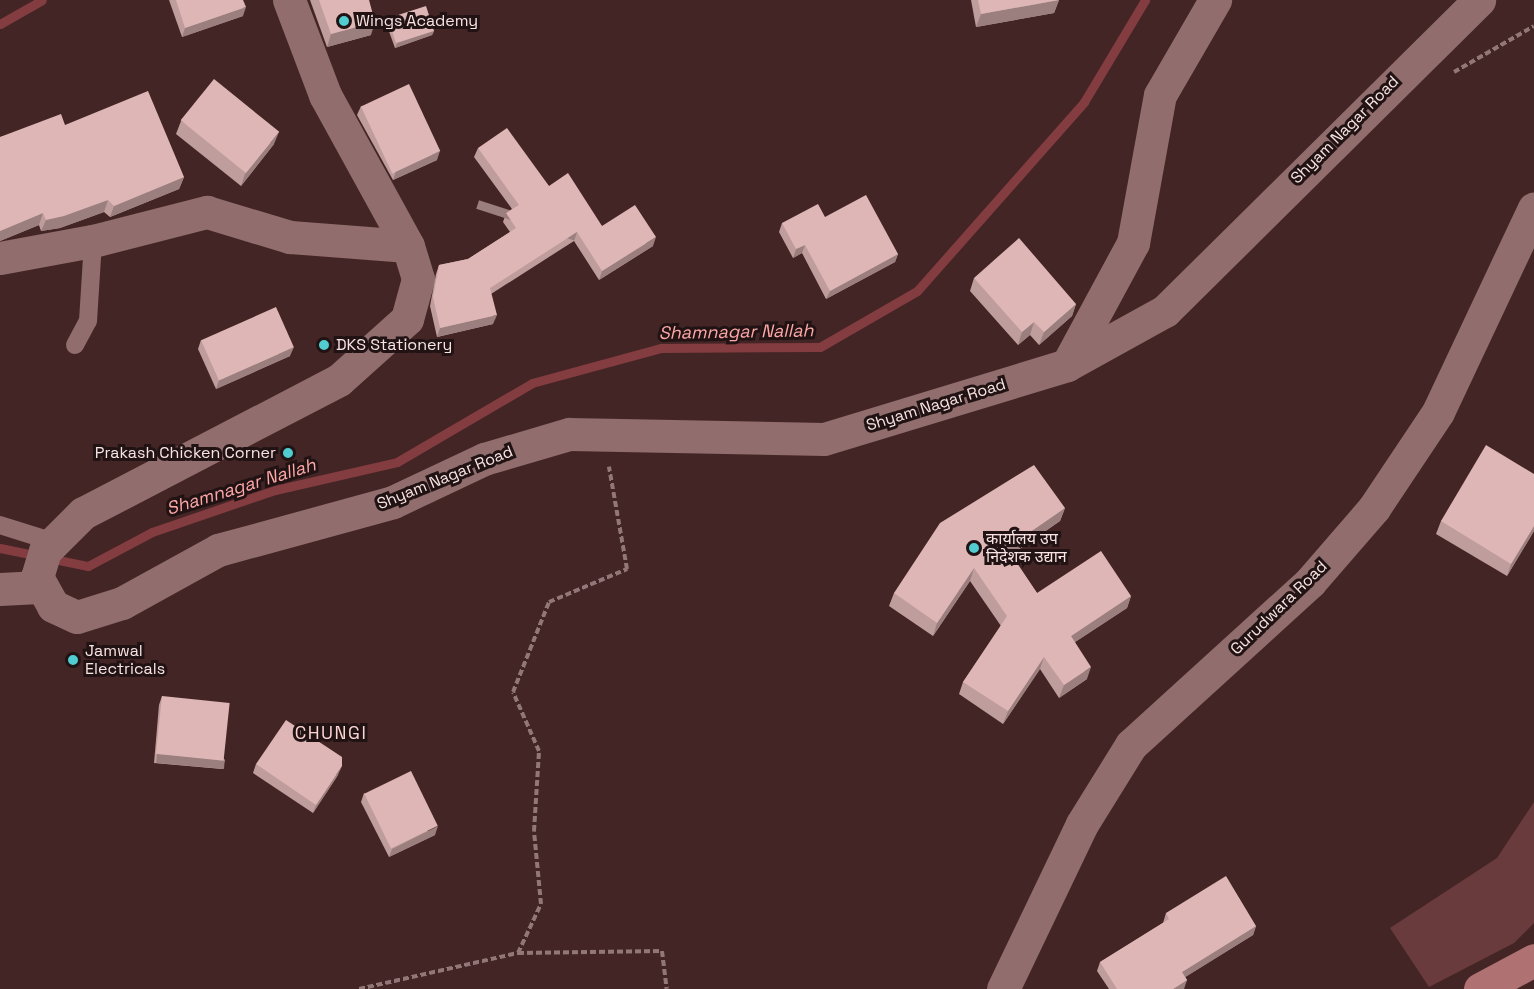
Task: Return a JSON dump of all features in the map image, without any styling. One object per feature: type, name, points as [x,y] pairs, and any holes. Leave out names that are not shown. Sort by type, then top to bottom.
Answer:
[{"type":"main road","points":[[1480,989],[1534,960]]},
{"type":"street","points":[[0,589],[44,564],[83,513],[339,380],[407,319],[418,279],[408,246],[325,95],[289,0]]},
{"type":"street","points":[[1067,365],[1133,243],[1160,95],[1215,0]]},
{"type":"street","name":"Shyam Nagar Road","points":[[44,564],[53,606],[77,617],[123,603],[218,549],[393,502],[484,459],[569,434],[824,439],[1067,365],[1165,311],[1479,0]]},
{"type":"street","name":"Gurudwara Road","points":[[1003,989],[1082,824],[1131,746],[1310,582],[1374,508],[1438,412],[1534,208]]},
{"type":"street","points":[[0,258],[93,242],[207,212],[290,237],[408,246]]},
{"type":"lane","points":[[75,345],[88,321],[93,242]]},
{"type":"lane","points":[[0,525],[44,564]]},
{"type":"path","points":[[519,953],[541,904],[534,831],[539,751],[513,692],[549,602],[627,569],[609,469],[617,435]]},
{"type":"path","points":[[359,989],[519,953],[662,951],[667,989]]},
{"type":"shaded area","points":[[1534,802],[1534,923],[1514,943],[1429,987],[1390,928],[1497,858]]},
{"type":"building","points":[[176,0],[243,0],[246,7],[185,28]]},
{"type":"building","points":[[319,0],[369,0],[375,22],[331,34]]},
{"type":"building","points":[[978,0],[1059,0],[981,14]]},
{"type":"building","points":[[426,6],[434,31],[396,43],[388,18]]},
{"type":"building","points":[[214,79],[279,132],[246,173],[181,120]]},
{"type":"building","points":[[409,84],[440,151],[392,173],[361,106]]},
{"type":"building","points":[[148,91],[184,177],[114,206],[108,200],[46,220],[43,213],[0,231],[0,137],[61,114],[65,125]]},
{"type":"building","points":[[507,128],[549,186],[568,173],[602,226],[635,205],[656,237],[602,271],[577,232],[490,288],[497,315],[440,328],[433,297],[439,265],[468,259],[516,228],[506,213],[519,205],[478,148]]},
{"type":"building","points":[[866,195],[898,254],[830,291],[805,245],[796,249],[782,223],[818,204],[825,217]]},
{"type":"building","points":[[1019,238],[1076,304],[1044,332],[1034,322],[1022,332],[974,278]]},
{"type":"building","points":[[276,307],[294,347],[219,381],[201,340]]},
{"type":"building","points":[[1486,445],[1534,474],[1534,526],[1511,564],[1441,521]]},
{"type":"building","points":[[1034,465],[1065,508],[1007,548],[1037,593],[1101,551],[1131,596],[1071,636],[1091,667],[1064,685],[1044,657],[1008,711],[963,682],[1007,616],[974,568],[937,623],[894,593],[940,523]]},
{"type":"building","points":[[162,696],[230,703],[224,761],[156,754]]},
{"type":"building","points":[[286,720],[342,757],[342,766],[316,805],[256,764]]},
{"type":"building","points":[[411,771],[438,826],[391,849],[364,794]]},
{"type":"building","points":[[1226,876],[1256,926],[1182,972],[1187,980],[1173,989],[1117,989],[1100,962],[1169,919],[1166,913]]},
{"type":"waterway","points":[[0,24],[42,0]]},
{"type":"waterway","name":"Shamnagar Nallah","points":[[0,548],[88,566],[152,532],[275,490],[397,462],[532,383],[661,348],[820,347],[917,291],[1084,102],[1145,0]]},
{"type":"place","name":"Wings Academy","points":[[344,21]]},
{"type":"place","name":"DKS Stationery","points":[[324,345]]},
{"type":"place","name":"Prakash Chicken Corner","points":[[288,453]]},
{"type":"place","name":"कार्यालय उप निदेशक उद्यान","points":[[974,548]]},
{"type":"place","name":"Jamwal Electricals","points":[[73,660]]},
{"type":"district","name":"CHUNGI","points":[[331,733]]}]
